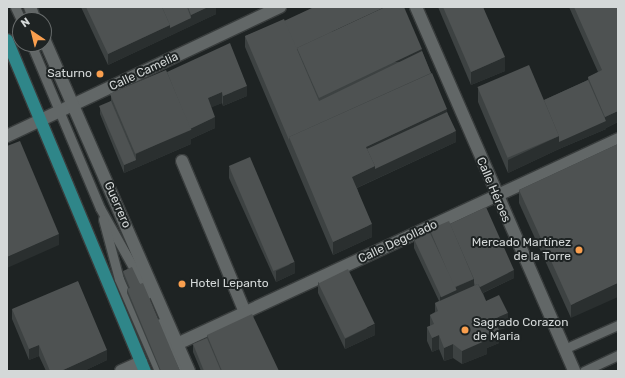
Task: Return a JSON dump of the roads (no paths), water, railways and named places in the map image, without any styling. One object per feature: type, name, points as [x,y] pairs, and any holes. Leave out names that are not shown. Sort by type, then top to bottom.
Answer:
[{"type":"main road","points":[[7,40],[143,366]]},
{"type":"street","name":"Calle Camelia","points":[[7,136],[280,7]]},
{"type":"street","name":"Calle Héroes","points":[[416,7],[495,197],[574,371]]},
{"type":"street","name":"Guerrero","points":[[50,52],[189,371]]},
{"type":"street","name":"Calle Degollado","points":[[177,344],[618,139]]},
{"type":"street","points":[[182,161],[245,312]]},
{"type":"street","points":[[121,371],[143,366]]},
{"type":"lane","points":[[34,52],[100,208]]},
{"type":"lane","name":"Guerrero","points":[[100,208],[119,279],[159,371]]},
{"type":"lane","name":"Guerrero","points":[[100,208],[137,270],[181,371]]},
{"type":"lane","points":[[564,349],[618,325]]},
{"type":"lane","points":[[584,371],[618,356]]},
{"type":"place","name":"Saturno","points":[[100,74]]},
{"type":"place","name":"Mercado Martínez de la Torre","points":[[579,250]]},
{"type":"place","name":"Hotel Lepanto","points":[[182,284]]},
{"type":"place","name":"Sagrado Corazon de Maria","points":[[465,330]]}]
